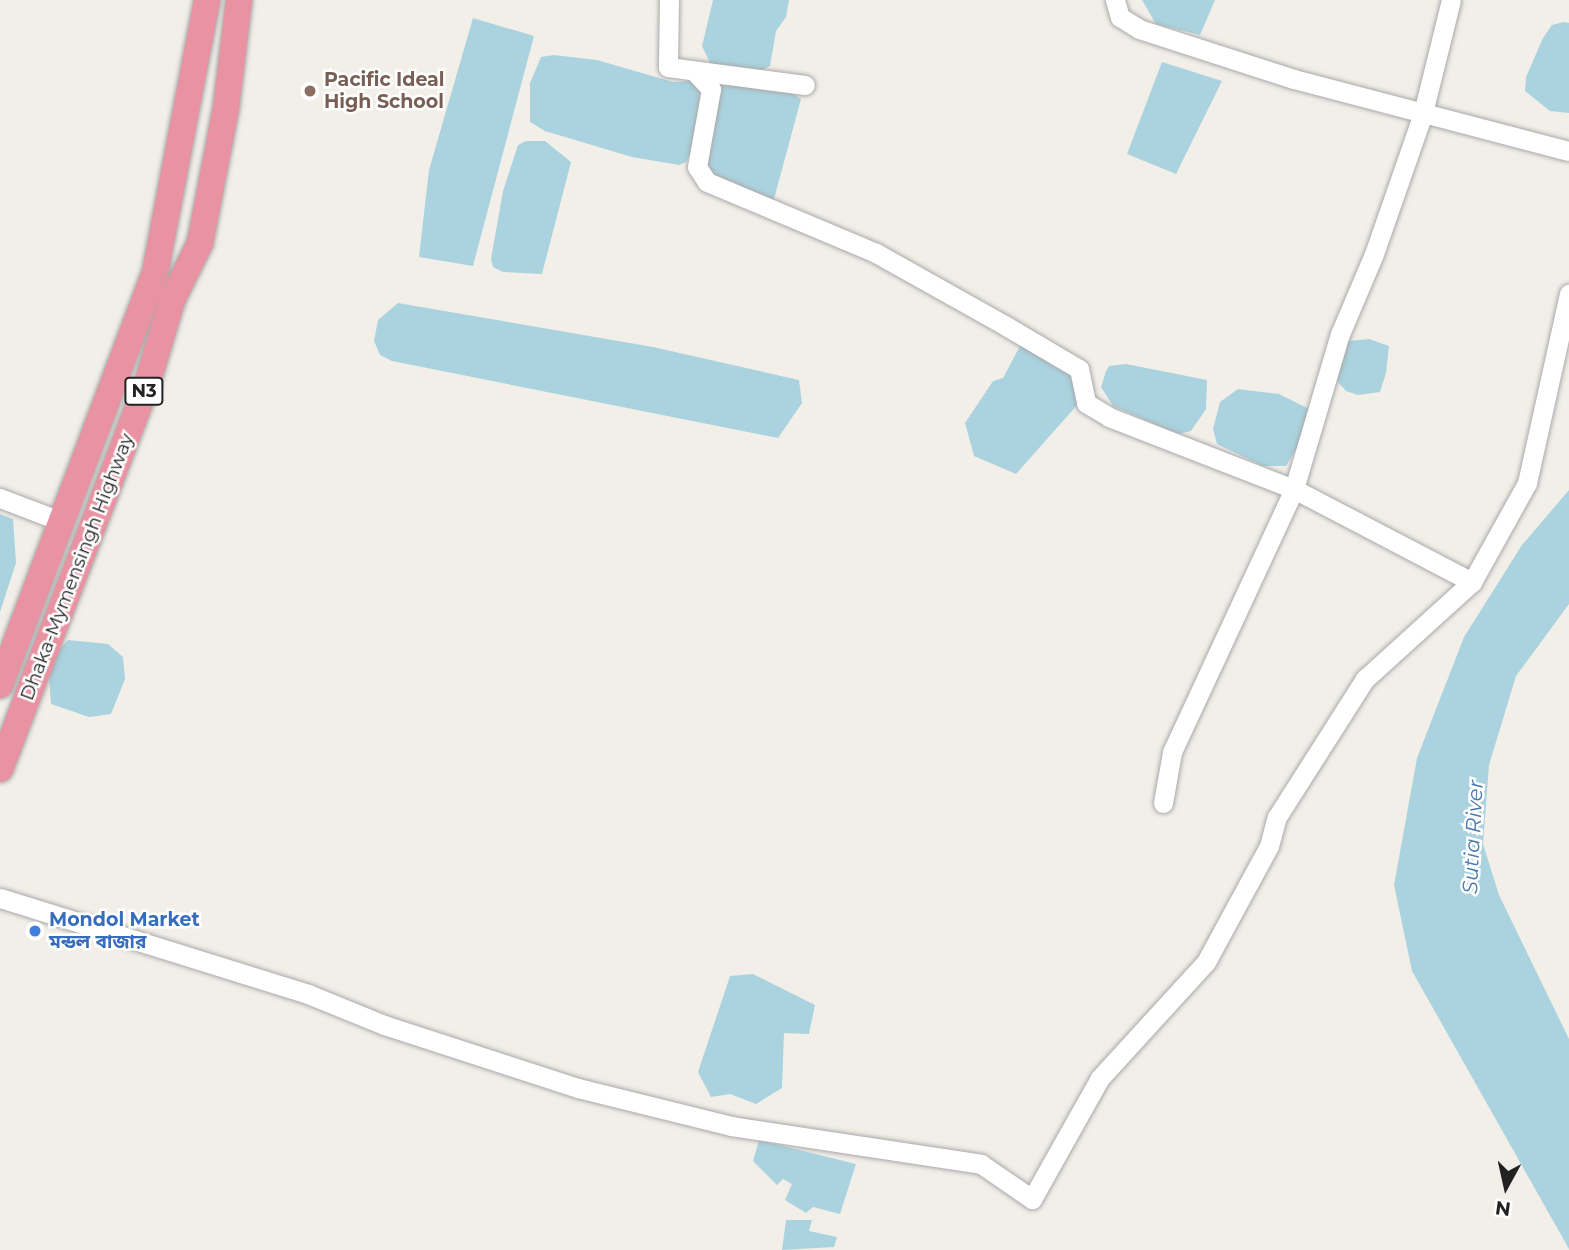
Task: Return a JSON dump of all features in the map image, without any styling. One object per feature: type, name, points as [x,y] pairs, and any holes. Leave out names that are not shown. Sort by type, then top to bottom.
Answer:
[{"type":"highway","name":"Dhaka-Mymensingh Highway","points":[[0,684],[155,273],[207,0]]},
{"type":"highway","name":"Dhaka-Mymensingh Highway","points":[[0,769],[147,384],[173,300],[200,243],[226,108],[239,0]]},
{"type":"street","points":[[669,0],[668,67],[805,85]]},
{"type":"street","points":[[1115,0],[1120,17],[1139,29],[1294,79],[1569,151]]},
{"type":"street","points":[[1163,803],[1172,752],[1294,489],[1340,334],[1374,254],[1423,113],[1451,0]]},
{"type":"street","points":[[694,71],[711,89],[697,167],[707,183],[876,253],[1016,332],[1079,369],[1086,403],[1109,417],[1294,489],[1472,582]]},
{"type":"street","points":[[0,898],[308,994],[384,1025],[578,1088],[731,1126],[981,1164],[1032,1199],[1100,1078],[1206,962],[1269,846],[1277,817],[1365,679],[1472,582],[1527,483],[1569,294]]},
{"type":"street","points":[[0,498],[63,522]]},
{"type":"water","points":[[713,0],[789,0],[786,17],[776,31],[770,66],[761,71],[711,65],[702,46]]},
{"type":"water","points":[[1142,0],[1215,0],[1200,35],[1156,24]]},
{"type":"water","points":[[473,18],[534,36],[473,266],[419,257],[429,170]]},
{"type":"water","points":[[1569,23],[1569,113],[1550,111],[1525,91],[1526,77],[1543,38],[1552,25]]},
{"type":"water","points":[[554,55],[597,60],[673,82],[691,81],[700,89],[701,115],[696,143],[686,162],[679,165],[632,157],[545,131],[530,122],[530,83],[541,57]]},
{"type":"water","points":[[1162,62],[1222,81],[1176,174],[1127,154]]},
{"type":"water","points":[[737,83],[788,91],[801,99],[774,199],[741,194],[707,174],[712,107],[721,86]]},
{"type":"water","points":[[526,141],[545,141],[571,162],[542,274],[503,272],[493,267],[491,259],[503,191],[518,145]]},
{"type":"water","points":[[398,303],[653,347],[799,380],[802,403],[778,438],[392,361],[380,355],[374,341],[378,320]]},
{"type":"water","points":[[1369,339],[1389,346],[1386,373],[1380,392],[1358,395],[1346,391],[1336,380],[1337,360],[1348,341]]},
{"type":"water","points":[[1021,344],[1076,370],[1079,403],[1016,474],[974,456],[965,423],[993,381],[1003,378]]},
{"type":"water","points":[[1126,364],[1207,380],[1206,409],[1191,431],[1178,434],[1113,406],[1101,387],[1109,366]]},
{"type":"water","points":[[1238,389],[1279,394],[1311,410],[1301,441],[1286,466],[1263,466],[1217,444],[1213,429],[1220,402]]},
{"type":"water","name":"Sutia River","points":[[1569,490],[1569,604],[1516,676],[1489,765],[1483,844],[1499,895],[1569,1039],[1569,1249],[1412,971],[1394,885],[1417,758],[1464,637],[1522,545]]},
{"type":"water","points":[[0,514],[13,519],[16,563],[0,612]]},
{"type":"water","points":[[68,640],[108,644],[123,657],[125,679],[111,714],[89,717],[51,704],[49,677],[56,653]]},
{"type":"water","points":[[753,974],[815,1005],[809,1034],[784,1033],[782,1088],[756,1104],[730,1094],[711,1097],[698,1072],[730,976]]},
{"type":"water","points":[[759,1140],[856,1164],[840,1214],[813,1207],[806,1213],[785,1200],[792,1184],[783,1179],[777,1185],[753,1161]]},
{"type":"water","points":[[786,1220],[812,1220],[809,1231],[837,1237],[834,1247],[782,1250]]},
{"type":"place","name":"Pacific Ideal High School","points":[[310,91]]},
{"type":"place","name":"Mondol Market মন্ডল বাজার","points":[[35,931]]}]
